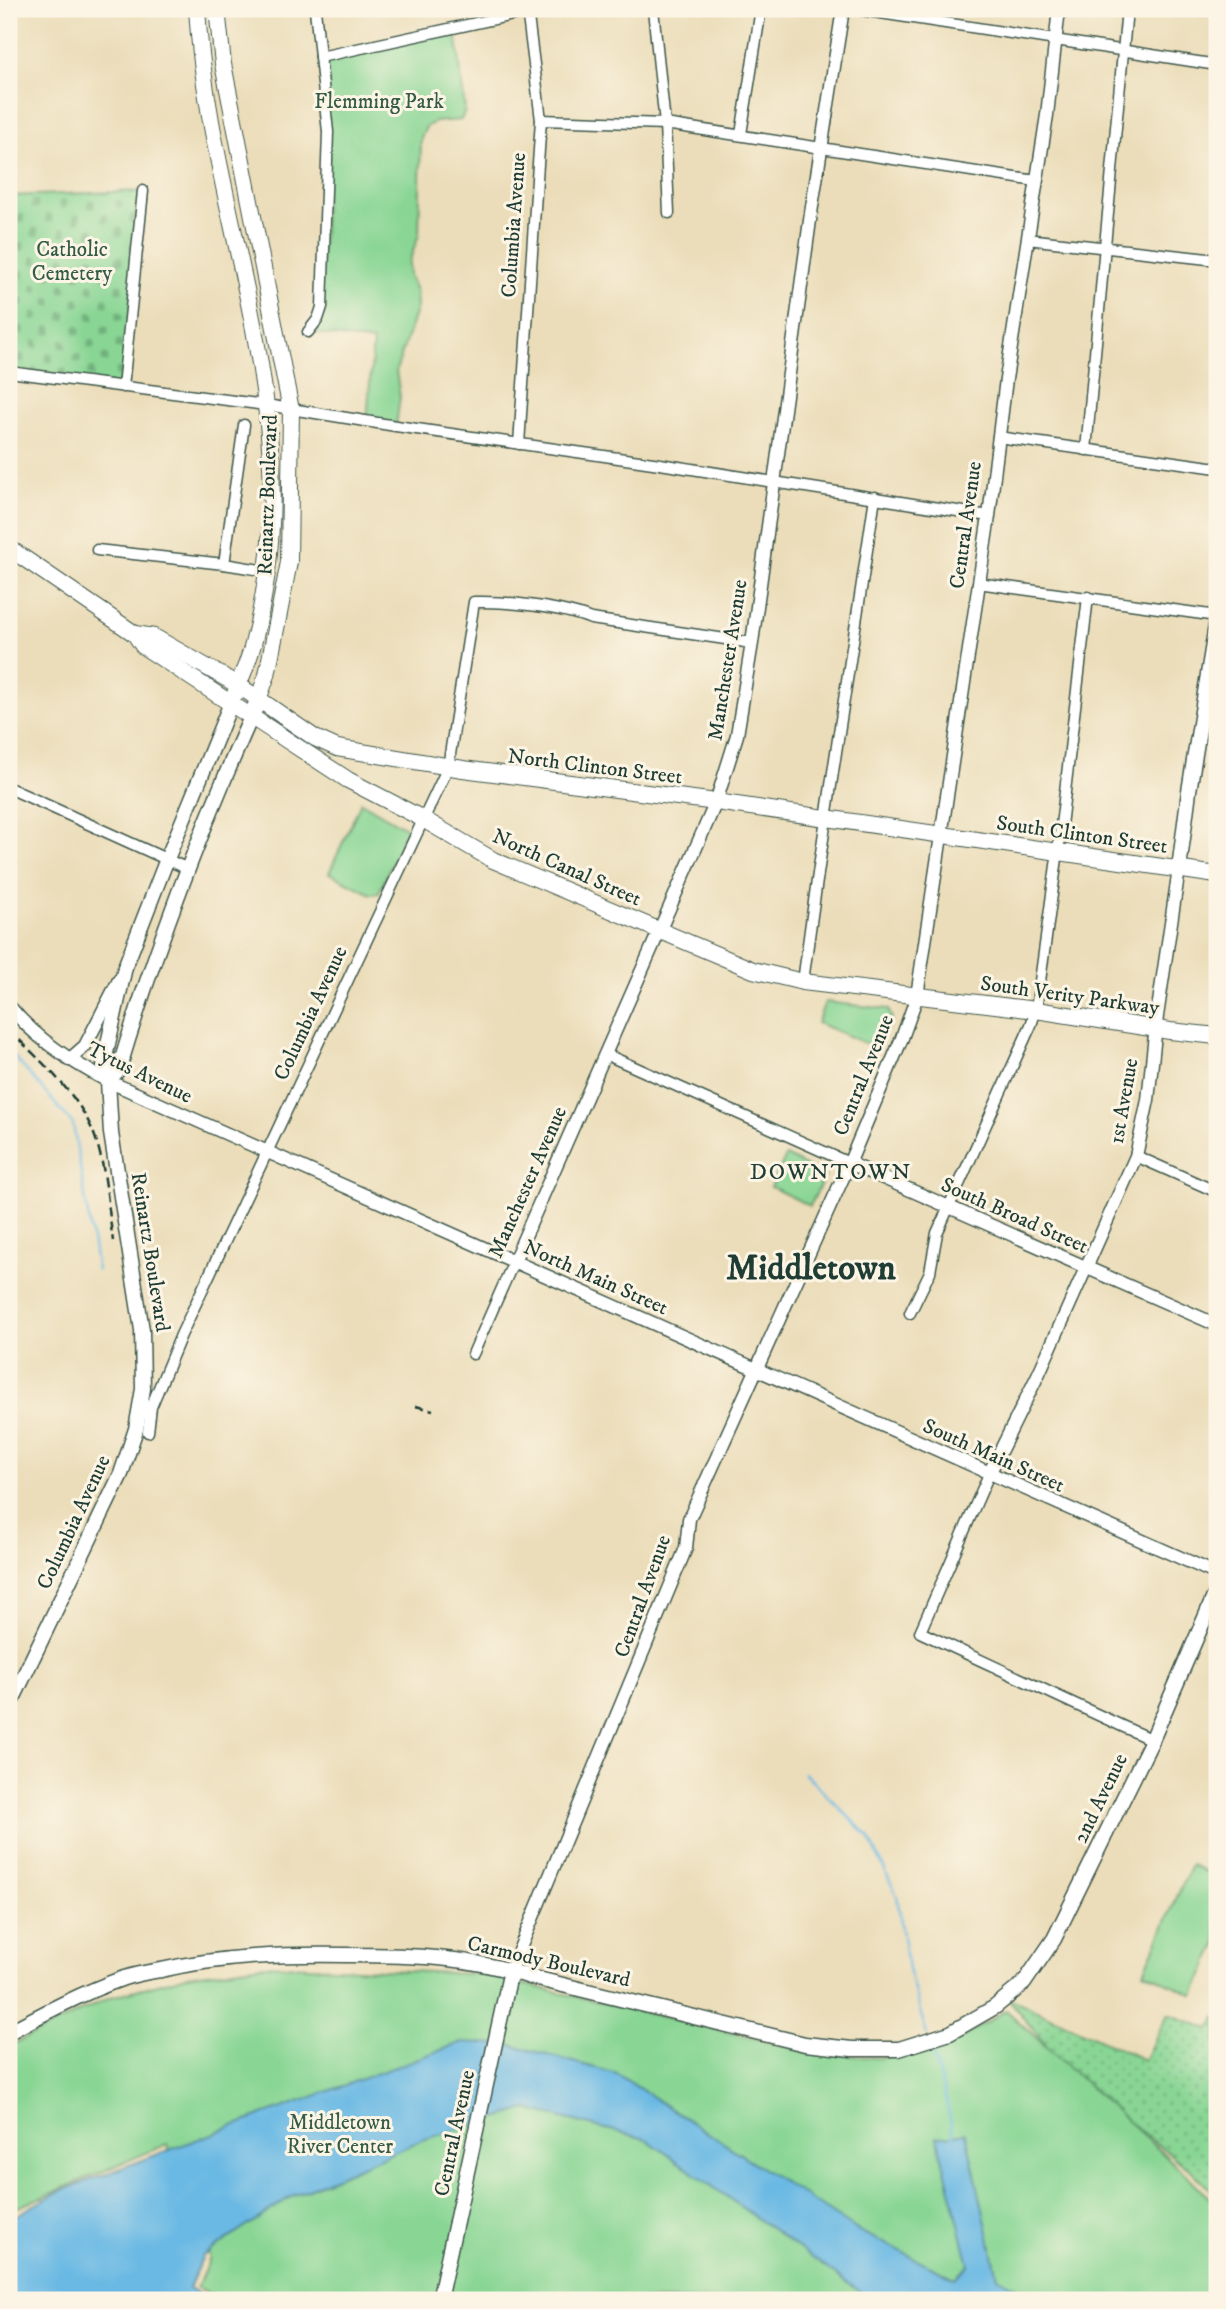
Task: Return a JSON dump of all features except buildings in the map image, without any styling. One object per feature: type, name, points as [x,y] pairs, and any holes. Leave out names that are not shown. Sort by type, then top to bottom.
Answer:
[{"type":"main road","name":"Reinartz Boulevard","points":[[142,1431],[143,1338],[111,1133],[108,1081],[104,1062],[125,967],[253,645],[267,571],[271,460],[266,405],[244,279],[211,127],[197,9]]},
{"type":"main road","name":"Reinartz Boulevard","points":[[108,1081],[119,1069],[157,951],[267,676],[289,562],[291,410],[227,87],[217,9]]},
{"type":"main road","points":[[9,548],[135,634]]},
{"type":"main road","name":"1st Avenue","points":[[1178,869],[1217,618]]},
{"type":"main road","name":"North Clinton Street","points":[[135,634],[154,637],[238,685],[330,746],[449,767],[716,802],[941,836]]},
{"type":"main road","name":"North Canal Street","points":[[135,634],[143,646],[348,779],[493,860],[752,970],[803,982],[916,996]]},
{"type":"main road","name":"South Clinton Street","points":[[941,836],[1217,874]]},
{"type":"main road","name":"South Verity Parkway","points":[[916,996],[1217,1036]]},
{"type":"main road","name":"Columbia Avenue","points":[[9,1707],[142,1431]]},
{"type":"main road","name":"2nd Avenue","points":[[995,2007],[1024,1983],[1054,1939],[1152,1740],[1217,1590]]},
{"type":"main road","name":"Carmody Boulevard","points":[[9,2032],[51,2009],[126,1977],[193,1962],[282,1954],[388,1955],[472,1962],[804,2044],[852,2049],[899,2049],[950,2033],[995,2007]]},
{"type":"main road","name":"Central Avenue","points":[[439,2300],[511,1970]]},
{"type":"street","points":[[308,332],[318,319],[322,307],[328,132],[315,9]]},
{"type":"street","points":[[320,57],[540,9]]},
{"type":"street","points":[[653,9],[665,124],[669,214]]},
{"type":"street","points":[[741,134],[761,9]]},
{"type":"street","name":"Manchester Avenue","points":[[473,1354],[716,802],[737,735],[843,9]]},
{"type":"street","points":[[854,9],[1217,65]]},
{"type":"street","name":"Central Avenue","points":[[511,1970],[686,1548],[689,1519],[849,1163],[902,1038],[916,996],[989,516],[1059,9]]},
{"type":"street","points":[[1086,450],[1127,9]]},
{"type":"street","name":"Columbia Avenue","points":[[519,444],[541,120],[527,10]]},
{"type":"street","points":[[541,120],[665,124],[1036,181]]},
{"type":"street","points":[[123,387],[143,191]]},
{"type":"street","points":[[1027,239],[1217,260]]},
{"type":"street","points":[[9,372],[266,405],[989,516]]},
{"type":"street","points":[[224,564],[244,425]]},
{"type":"street","points":[[998,437],[1217,468]]},
{"type":"street","points":[[803,982],[824,819],[839,740],[875,497]]},
{"type":"street","points":[[97,550],[267,571]]},
{"type":"street","points":[[978,583],[1217,618]]},
{"type":"street","points":[[910,1313],[930,1272],[935,1241],[1035,1010],[1058,851],[1088,597]]},
{"type":"street","name":"Columbia Avenue","points":[[142,1431],[181,1335],[449,767],[474,602],[492,601],[577,613],[592,619],[752,643]]},
{"type":"street","points":[[9,788],[188,869]]},
{"type":"street","name":"1st Avenue","points":[[1152,1740],[920,1632],[989,1474],[1040,1373],[1136,1156],[1148,1100],[1178,869]]},
{"type":"street","points":[[69,1060],[85,1046],[125,967]]},
{"type":"street","name":"Tytus Avenue","points":[[9,1006],[28,1027],[69,1060],[108,1081],[268,1151]]},
{"type":"street","name":"South Broad Street","points":[[605,1054],[1217,1325]]},
{"type":"street","name":"North Main Street","points":[[268,1151],[756,1369]]},
{"type":"street","points":[[1136,1156],[1217,1192]]},
{"type":"street","name":"South Main Street","points":[[756,1369],[1217,1574]]},
{"type":"green space","name":"Flemming Park","points":[[456,28],[465,111],[461,120],[435,122],[426,127],[421,138],[419,235],[409,262],[409,275],[416,290],[417,307],[396,371],[400,397],[396,426],[367,422],[373,342],[308,332],[318,319],[328,132],[320,57]]},
{"type":"green space","name":"Catholic Cemetery","points":[[143,191],[123,387],[9,372],[9,196]]},
{"type":"green space","points":[[361,802],[407,829],[379,893],[371,894],[329,873]]},
{"type":"green space","points":[[825,1002],[888,1009],[892,1018],[877,1048],[817,1023]]},
{"type":"green space","points":[[786,1156],[825,1176],[810,1206],[771,1187]]},
{"type":"green space","points":[[1191,1865],[1217,1877],[1217,1944],[1194,1995],[1144,1972]]},
{"type":"green space","name":"Middletown River Center","points":[[261,1965],[480,1974],[817,2053],[881,2058],[949,2046],[1006,2010],[1217,2206],[1217,2300],[223,2300],[197,2287],[210,2258],[167,2144],[9,2211],[9,2046],[111,1997],[187,1976]]},
{"type":"green space","points":[[1007,1997],[1144,2060],[1168,2014],[1210,2029],[1217,2016],[1217,2197],[1193,2172],[1072,2078]]},
{"type":"water","points":[[463,2042],[511,2045],[617,2074],[859,2231],[955,2278],[969,2265],[937,2137],[966,2133],[998,2277],[1038,2300],[871,2300],[646,2139],[527,2109],[422,2140],[292,2196],[203,2256],[189,2288],[211,2300],[9,2300],[9,2221],[13,2217],[58,2192]]},
{"type":"waterway","points":[[9,1051],[73,1124],[97,1270]]},
{"type":"waterway","points":[[804,1773],[869,1837],[897,1896],[908,1969],[927,2035]]},
{"type":"waterway","points":[[930,2045],[954,2137]]},
{"type":"railway","points":[[9,1029],[57,1078],[87,1118],[101,1160],[113,1241]]},
{"type":"railway","points":[[415,1406],[433,1410]]},
{"type":"district","name":"DOWNTOWN","points":[[831,1171]]},
{"type":"district","name":"Middletown","points":[[811,1267]]}]
